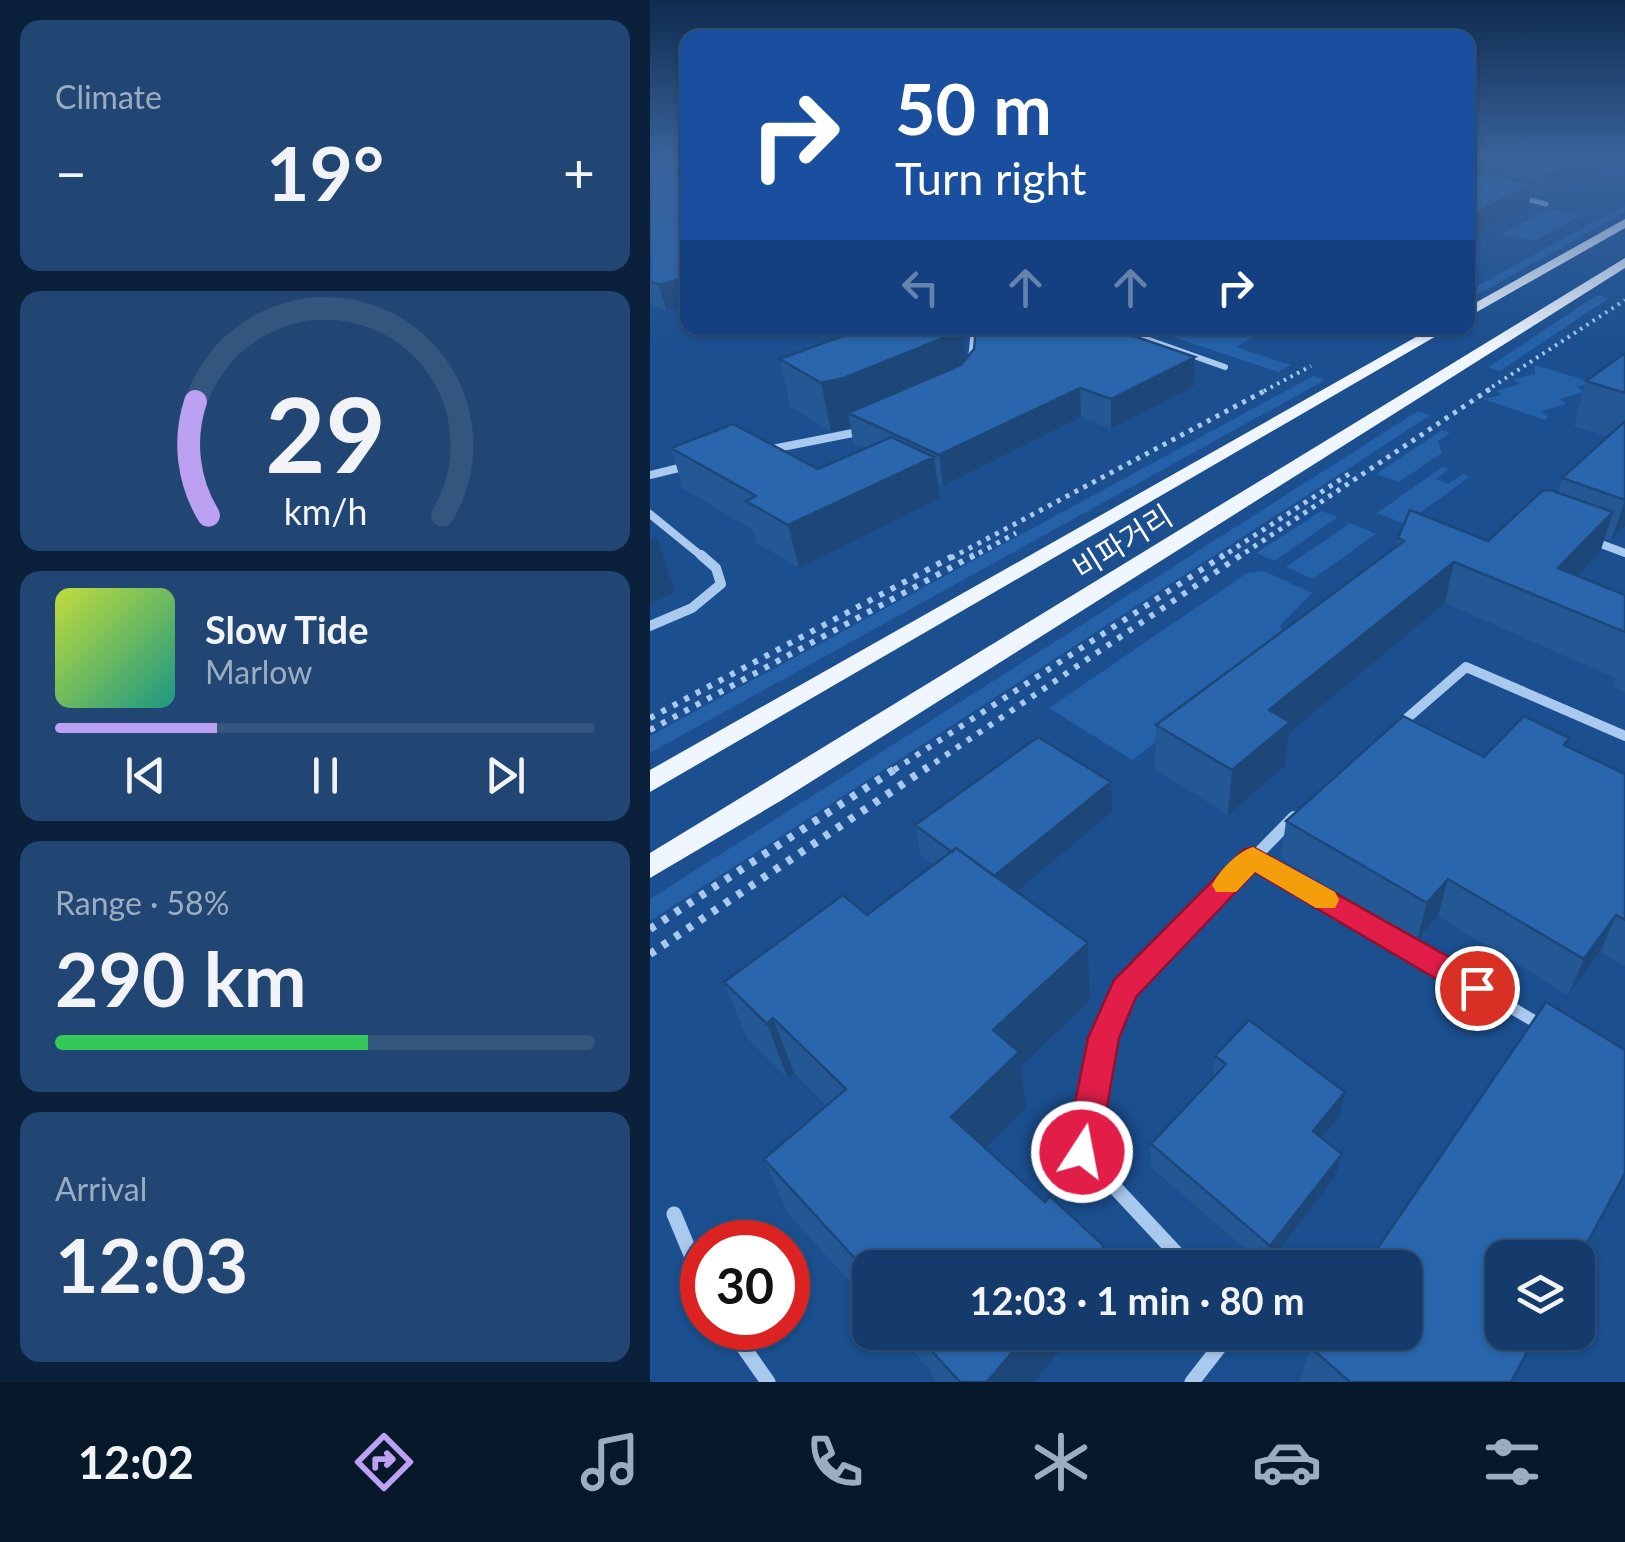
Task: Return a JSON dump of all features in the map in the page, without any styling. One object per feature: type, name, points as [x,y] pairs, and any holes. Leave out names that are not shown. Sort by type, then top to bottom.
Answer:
[{"type":"main road","points":[[1475,309],[1625,223]]},
{"type":"main road","name":"비파거리","points":[[650,867],[924,703],[1472,354],[1625,262]]},
{"type":"main road","name":"비파거리","points":[[650,782],[1430,335]]},
{"type":"street","points":[[970,376],[973,335]]},
{"type":"street","points":[[1135,335],[1225,367]]},
{"type":"street","points":[[760,451],[855,435],[872,427]]},
{"type":"street","points":[[650,474],[700,463]]},
{"type":"street","points":[[650,514],[716,568],[721,584],[692,608],[650,626]]},
{"type":"street","points":[[1589,540],[1625,553]]},
{"type":"street","points":[[1380,742],[1466,667],[1625,736]]},
{"type":"street","points":[[1173,1250],[1082,1152],[1103,1038],[1125,989],[1309,804]]},
{"type":"street","points":[[1253,857],[1555,1033]]},
{"type":"street","points":[[674,1214],[680,1228]]},
{"type":"street","points":[[745,1350],[768,1382]]},
{"type":"street","points":[[1192,1382],[1217,1350]]},
{"type":"path","points":[[650,929],[1625,292]]},
{"type":"path","points":[[650,954],[1007,716],[1243,551],[1625,300]]},
{"type":"path","points":[[650,718],[1323,360]]},
{"type":"shaded area","points":[[1527,220],[1573,220],[1534,241],[1501,234]]},
{"type":"shaded area","points":[[1597,220],[1610,220],[1475,296],[1475,287]]},
{"type":"shaded area","points":[[1597,295],[1609,298],[1500,371],[1488,367]]},
{"type":"shaded area","points":[[1167,335],[1255,336],[1236,347],[1291,365],[1278,372]]},
{"type":"shaded area","points":[[1535,365],[1595,383],[1577,386],[1583,392],[1560,399],[1566,404],[1542,411],[1548,417],[1545,420],[1483,399],[1502,395],[1496,391],[1520,384],[1514,379],[1535,374]]},
{"type":"shaded area","points":[[1313,376],[1325,380],[650,753],[650,736]]},
{"type":"shaded area","points":[[1418,411],[1431,415],[650,921],[650,899]]},
{"type":"shaded area","points":[[1442,430],[1450,433],[1438,441],[1442,453],[1399,482],[1376,474]]},
{"type":"shaded area","points":[[1442,467],[1449,469],[1436,479],[1448,484],[1463,474],[1469,477],[1405,524],[1377,513]]},
{"type":"shaded area","points":[[1321,511],[1338,517],[1274,561],[1256,553]]},
{"type":"shaded area","points":[[1350,523],[1376,534],[1313,579],[1286,567]]},
{"type":"shaded area","points":[[1264,571],[1312,593],[1279,627],[1297,636],[1132,760],[1049,708],[1247,573]]},
{"type":"building","points":[[650,220],[680,220],[680,279],[659,285],[650,281]]},
{"type":"building","points":[[845,335],[948,335],[844,378],[821,383],[780,359]]},
{"type":"building","points":[[975,335],[1131,335],[1195,357],[1111,399],[1080,388],[939,455],[848,413],[961,365],[974,349]]},
{"type":"building","points":[[1625,353],[1625,393],[1586,381]]},
{"type":"building","points":[[1625,421],[1625,500],[1562,478]]},
{"type":"building","points":[[733,424],[818,469],[891,437],[934,457],[788,525],[746,501],[756,496],[671,448]]},
{"type":"building","points":[[1550,490],[1613,512],[1558,568],[1625,595],[1625,632],[1454,562],[1269,710],[1290,722],[1232,770],[1156,725],[1404,541],[1398,538],[1410,510],[1488,541],[1542,491]]},
{"type":"building","points":[[1403,716],[1484,757],[1524,716],[1569,738],[1564,745],[1625,774],[1625,920],[1616,915],[1584,959],[1448,879],[1427,903],[1286,821]]},
{"type":"building","points":[[1038,737],[1111,782],[994,876],[915,825]]},
{"type":"building","points":[[956,848],[1088,943],[993,1030],[1019,1052],[951,1117],[1045,1202],[1050,1196],[1104,1246],[1101,1250],[852,1250],[852,1255],[764,1159],[846,1089],[773,1018],[767,1024],[724,982],[843,895],[867,915]]},
{"type":"building","points":[[1546,1002],[1625,1050],[1625,1173],[1589,1240],[1485,1240],[1485,1350],[1528,1350],[1511,1382],[1350,1382],[1313,1350],[1422,1350],[1422,1250],[1376,1250]]},
{"type":"building","points":[[1249,1020],[1345,1092],[1313,1131],[1342,1154],[1270,1246],[1151,1144],[1226,1064],[1215,1056]]},
{"type":"building","points":[[931,1350],[1014,1350],[987,1382],[960,1382]]},
{"type":"slow traffic","points":[[1226,885],[1253,857],[1325,900]]},
{"type":"route","points":[[1082,1152],[1103,1038],[1125,989],[1253,857],[1477,988]]}]
